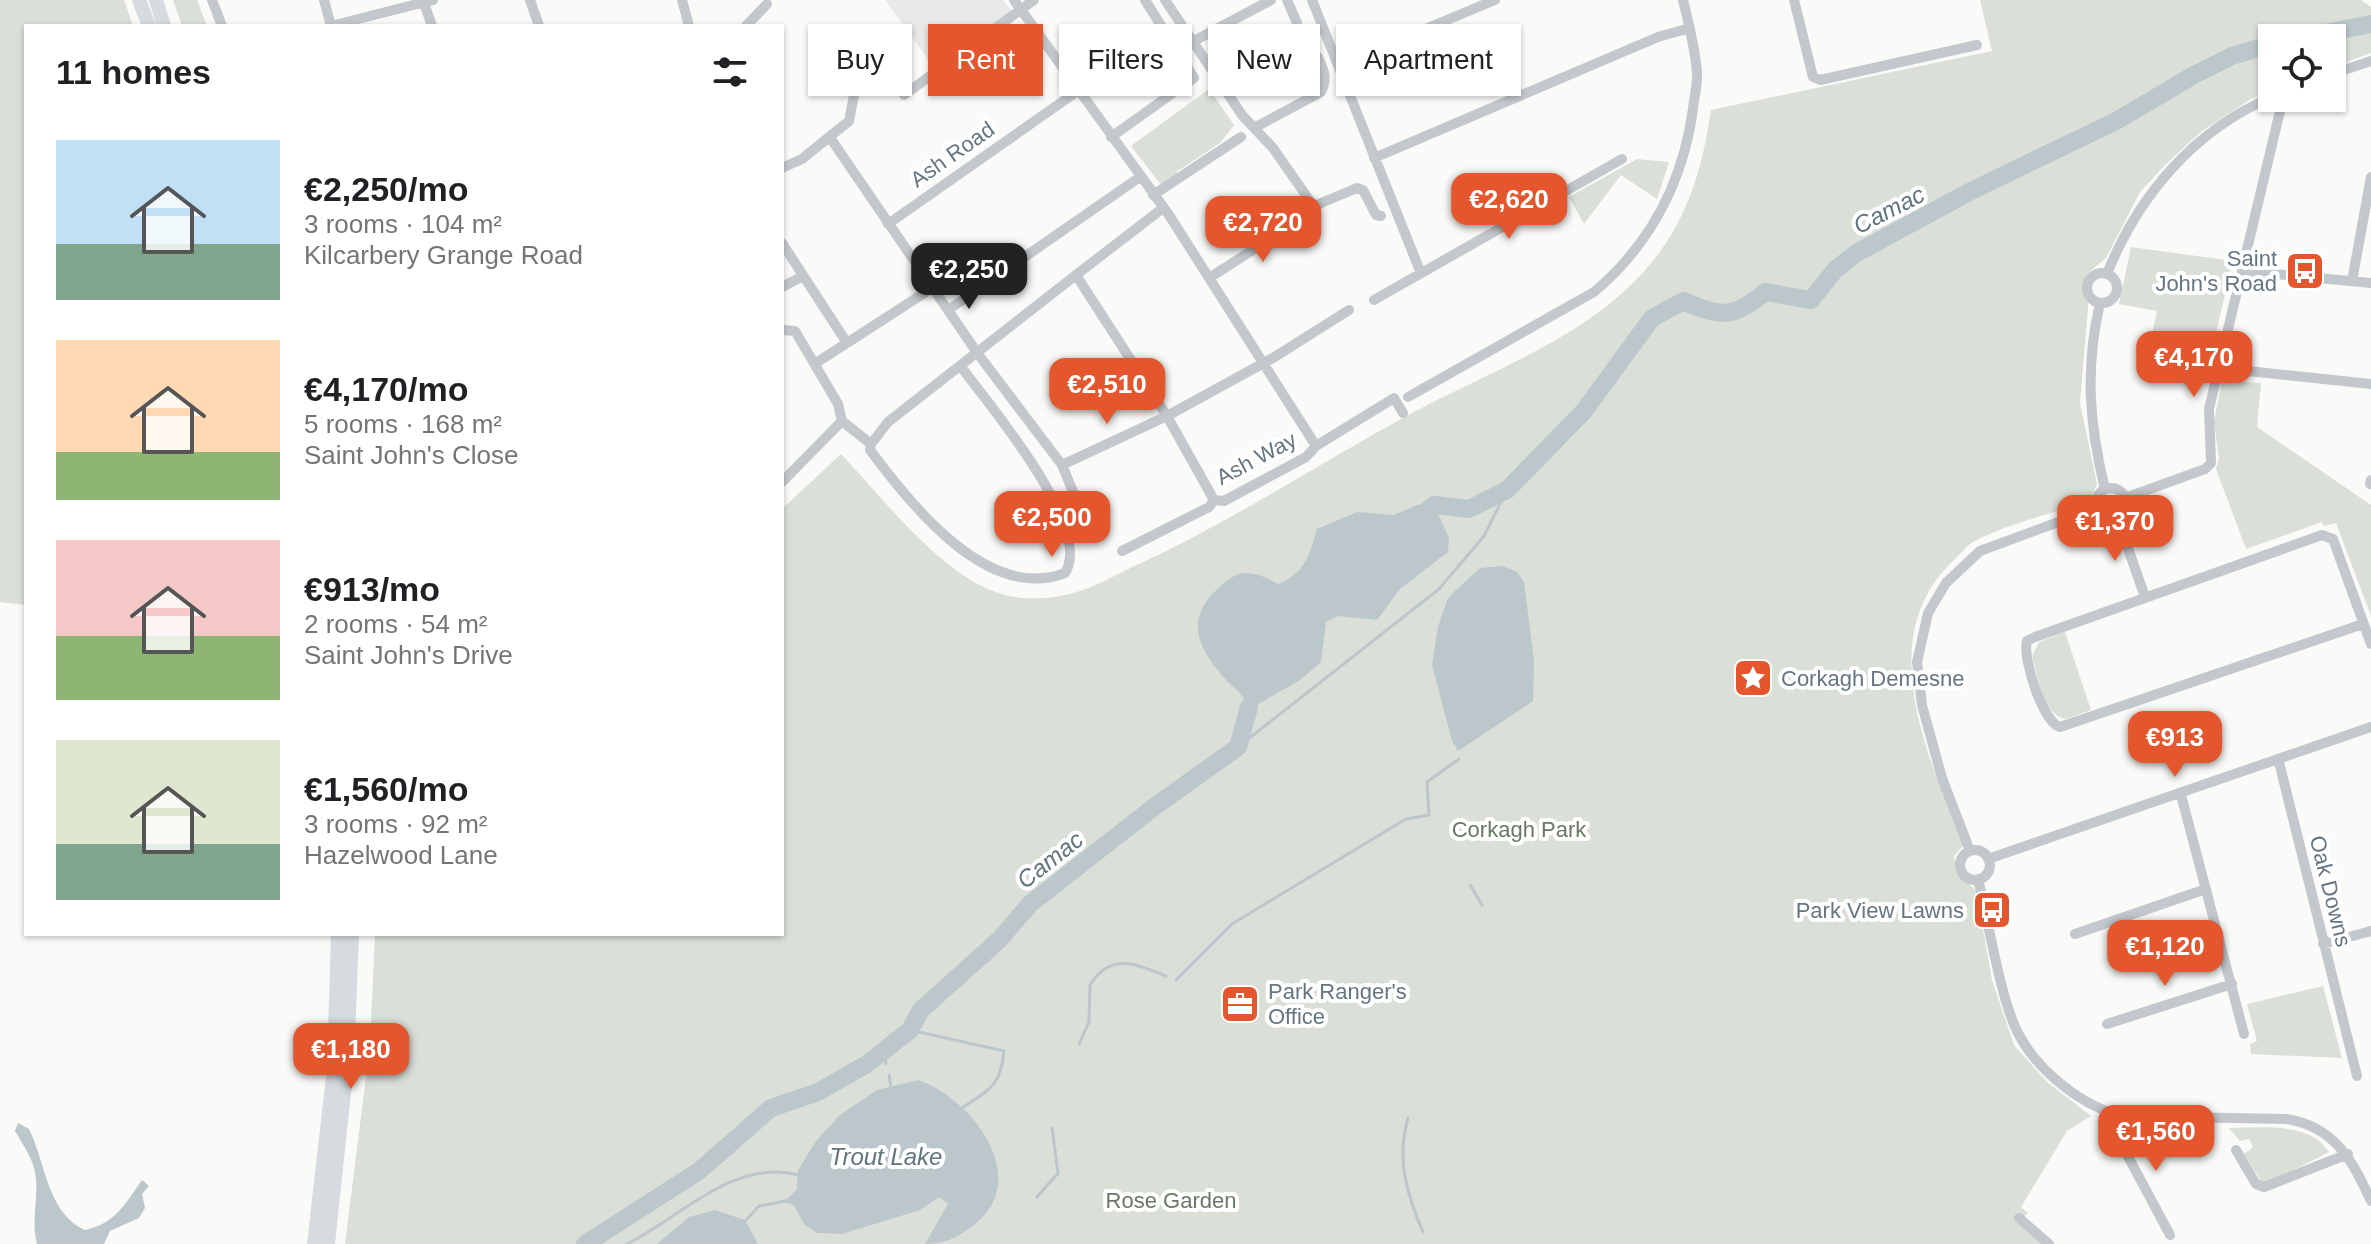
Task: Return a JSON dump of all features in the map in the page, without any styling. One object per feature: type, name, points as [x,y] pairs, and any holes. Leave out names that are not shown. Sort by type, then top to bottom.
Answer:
[{"type":"main road","points":[[139,0],[148,24]]},
{"type":"main road","points":[[156,0],[163,24]]},
{"type":"main road","points":[[314,1244],[334,1068],[338,936]]},
{"type":"main road","points":[[328,1244],[347,1064],[352,936]]},
{"type":"street","points":[[212,0],[221,24]]},
{"type":"street","points":[[324,0],[330,24]]},
{"type":"street","points":[[530,0],[538,24]]},
{"type":"street","points":[[682,0],[688,24]]},
{"type":"street","points":[[1014,0],[1059,62]]},
{"type":"street","points":[[912,89],[1034,0]]},
{"type":"street","points":[[1111,137],[1194,78],[1145,0]]},
{"type":"street","points":[[1165,0],[1242,115],[1314,206],[1357,188],[1363,190],[1376,215],[1381,216]]},
{"type":"street","points":[[1194,41],[1271,0]]},
{"type":"street","points":[[1287,0],[1297,23]]},
{"type":"street","points":[[1312,0],[1336,58]]},
{"type":"street","points":[[1437,24],[1495,0]]},
{"type":"street","points":[[1408,397],[1594,292],[1635,252],[1665,203],[1690,134],[1697,74],[1683,0]]},
{"type":"street","points":[[1794,0],[1813,77],[1820,80],[1977,45]]},
{"type":"street","points":[[339,24],[428,2],[432,24]]},
{"type":"street","points":[[748,24],[767,4]]},
{"type":"street","points":[[1374,158],[1658,37],[1690,28]]},
{"type":"street","points":[[1320,61],[1326,83],[1320,93]]},
{"type":"street","points":[[2346,69],[2371,61]]},
{"type":"street","points":[[784,167],[831,139],[849,121],[854,96]]},
{"type":"street","name":"Ash Road","points":[[888,224],[1070,96]]},
{"type":"street","points":[[1083,96],[1163,208],[1316,446]]},
{"type":"street","points":[[1254,128],[1314,96]]},
{"type":"street","points":[[1351,96],[1420,271]]},
{"type":"street","points":[[2107,274],[2121,238],[2161,178],[2214,132],[2258,105]]},
{"type":"street","points":[[2125,498],[2205,469],[2211,463],[2207,420],[2280,112]]},
{"type":"street","points":[[1153,195],[1241,137]]},
{"type":"street","points":[[831,139],[978,354],[1062,465],[1078,504]]},
{"type":"street","points":[[1374,300],[1420,271],[1622,159]]},
{"type":"street","points":[[948,310],[1140,177]]},
{"type":"street","points":[[2352,281],[2371,177]]},
{"type":"street","points":[[962,368],[1036,471],[1062,519],[1068,544],[1065,573],[1032,578],[1013,576],[972,559],[897,484],[870,450],[871,444],[888,422],[962,368],[1163,208]]},
{"type":"street","points":[[1209,278],[1298,221]]},
{"type":"street","points":[[784,246],[847,343]]},
{"type":"street","points":[[2242,271],[2371,283]]},
{"type":"street","points":[[2107,274],[2115,280],[2116,294],[2110,301],[2100,303],[2090,297],[2087,283],[2093,275],[2107,274]]},
{"type":"street","name":"Ash Way","points":[[1076,275],[1167,416],[1214,500]]},
{"type":"street","points":[[784,286],[803,276]]},
{"type":"street","points":[[816,363],[932,288]]},
{"type":"street","points":[[2100,303],[2090,343],[2088,391],[2092,435],[2105,489]]},
{"type":"street","points":[[1062,465],[1167,416],[1264,363],[1349,310]]},
{"type":"street","points":[[784,330],[795,331],[842,413],[842,421],[784,480]]},
{"type":"street","points":[[2219,368],[2371,384]]},
{"type":"street","name":"Ash Way","points":[[1214,500],[1224,501],[1306,457],[1316,446],[1394,398],[1403,413]]},
{"type":"street","points":[[842,421],[871,444]]},
{"type":"street","points":[[2115,488],[2125,498],[2126,507],[2117,517],[2103,516],[2096,508],[2098,495],[2105,489],[2115,488]]},
{"type":"street","name":"Ash Way","points":[[1122,551],[1209,507],[1214,500]]},
{"type":"street","points":[[1970,851],[1942,778],[1922,705],[1917,662],[1928,613],[1946,583],[1980,551],[2096,508]]},
{"type":"street","points":[[2117,517],[2145,597]]},
{"type":"street","points":[[2363,624],[2060,727],[2047,718],[2025,654],[2027,641],[2312,536],[2330,535],[2371,644]]},
{"type":"street","points":[[1988,859],[2279,762],[2371,727]]},
{"type":"street","name":"Oak Downs","points":[[2279,762],[2357,1076]]},
{"type":"street","points":[[2181,795],[2244,1034]]},
{"type":"street","points":[[1970,851],[1979,851],[1988,859],[1989,869],[1978,879],[1968,879],[1961,872],[1960,862],[1970,851]]},
{"type":"street","points":[[1978,879],[2019,1036],[2077,1098],[2119,1115],[2287,1119],[2325,1132],[2348,1154],[2371,1201]]},
{"type":"street","points":[[2075,934],[2206,889]]},
{"type":"street","points":[[2323,944],[2371,931]]},
{"type":"street","points":[[2107,1024],[2232,984]]},
{"type":"street","points":[[2119,1115],[2124,1149],[2170,1235]]},
{"type":"street","points":[[2236,1150],[2256,1184],[2264,1187],[2348,1154]]},
{"type":"street","points":[[2019,1218],[2049,1244]]},
{"type":"shaded area","points":[[885,0],[1003,0],[1012,12],[994,24],[928,24],[928,59],[912,37],[912,24],[902,24]]},
{"type":"green space","points":[[0,0],[124,0],[132,24],[24,24],[24,605],[0,602]]},
{"type":"green space","points":[[173,0],[197,0],[206,24],[181,24]]},
{"type":"green space","name":"Corkagh Park","points":[[1980,0],[2361,0],[2371,7],[2371,53],[2346,62],[2346,24],[2258,24],[2258,96],[2202,131],[2167,163],[2140,192],[2106,258],[2087,274],[2088,307],[2080,403],[2097,484],[2089,501],[1999,530],[1970,544],[1928,593],[1915,627],[1911,663],[1915,701],[1924,739],[1965,844],[1954,856],[1957,873],[1976,891],[1992,980],[2014,1045],[2047,1082],[2091,1116],[2067,1131],[2021,1207],[2028,1213],[2019,1221],[2042,1244],[345,1244],[370,1045],[375,936],[784,936],[784,507],[841,454],[920,540],[967,577],[991,590],[1023,598],[1056,597],[1088,588],[1210,528],[1410,414],[1547,345],[1598,313],[1640,275],[1672,234],[1693,188],[1711,110],[1992,51]]},
{"type":"green space","points":[[1208,90],[1208,96],[1214,96],[1234,125],[1220,143],[1176,172],[1178,175],[1162,186],[1131,146]]},
{"type":"green space","points":[[1637,159],[1669,162],[1657,199],[1621,175],[1584,224],[1569,197]]},
{"type":"green space","points":[[2131,247],[2233,261],[2207,370],[2176,363],[2175,358],[2147,359],[2157,311],[2119,304]]},
{"type":"green space","points":[[2222,380],[2261,383],[2257,427],[2371,505],[2371,616],[2336,523],[2324,526],[2322,522],[2246,549],[2216,469],[2219,459],[2214,422]]},
{"type":"green space","points":[[2065,632],[2091,710],[2066,719],[2052,711],[2047,703],[2032,656],[2039,642]]},
{"type":"green space","points":[[2323,986],[2342,1058],[2251,1054],[2250,1044],[2257,1041],[2247,1004]]},
{"type":"green space","points":[[2269,1127],[2297,1131],[2321,1142],[2329,1152],[2264,1185],[2244,1154],[2253,1147],[2249,1139],[2240,1141],[2229,1128]]},
{"type":"water","points":[[1417,505],[1434,505],[1449,538],[1448,552],[1400,589],[1377,620],[1338,616],[1326,622],[1321,662],[1300,680],[1253,707],[1246,727],[1240,729],[1246,712],[1245,701],[1215,667],[1200,640],[1198,628],[1205,603],[1231,578],[1242,573],[1254,574],[1278,584],[1287,580],[1305,562],[1317,529],[1357,512],[1394,515]]},
{"type":"water","points":[[1503,566],[1517,572],[1524,582],[1534,661],[1533,701],[1458,751],[1452,741],[1432,665],[1438,627],[1448,598],[1454,592],[1480,568]]},
{"type":"water","name":"Trout Lake","points":[[918,1080],[959,1105],[990,1144],[997,1166],[998,1188],[989,1209],[960,1234],[932,1244],[925,1244],[948,1204],[939,1197],[920,1210],[842,1234],[817,1233],[804,1224],[794,1205],[784,1202],[797,1189],[798,1170],[816,1141],[840,1115],[877,1090]]},
{"type":"water","points":[[18,1123],[29,1129],[55,1200],[72,1222],[85,1230],[104,1223],[118,1212],[142,1180],[149,1186],[142,1194],[145,1208],[139,1218],[110,1231],[104,1244],[37,1244],[35,1172],[15,1131]]},
{"type":"water","points":[[715,1210],[745,1220],[758,1244],[657,1244],[689,1217]]},
{"type":"waterway","name":"Camac","points":[[2346,29],[2371,24]]},
{"type":"waterway","name":"Camac","points":[[1416,519],[1434,505],[1469,509],[1507,490],[1584,411],[1652,318],[1684,301],[1727,313],[1745,307],[1765,292],[1811,300],[1835,270],[1855,254],[1969,192],[2116,121],[2194,75],[2232,56],[2258,48]]},
{"type":"waterway","name":"Camac","points":[[1238,747],[1439,589],[1484,536],[1507,490]]},
{"type":"waterway","name":"Camac","points":[[585,1244],[699,1171],[771,1108],[818,1092],[867,1064],[910,1030],[921,1010],[999,940],[1030,904],[1154,807],[1238,747],[1249,707]]},
{"type":"waterway","points":[[1176,980],[1232,924],[1406,819],[1429,815],[1427,782],[1459,759]]},
{"type":"waterway","points":[[1470,885],[1482,905]]},
{"type":"waterway","points":[[1079,1044],[1089,1022],[1090,985],[1098,975],[1115,964],[1125,964],[1166,976]]},
{"type":"waterway","name":"Camac","points":[[910,1030],[1004,1051],[997,1080],[962,1108]]},
{"type":"waterway","points":[[885,1050],[886,1064]]},
{"type":"waterway","points":[[889,1075],[891,1087]]},
{"type":"waterway","points":[[1408,1118],[1403,1162],[1412,1204],[1423,1232]]},
{"type":"waterway","points":[[1037,1197],[1058,1173],[1052,1128]]},
{"type":"waterway","name":"Camac","points":[[627,1244],[730,1182],[775,1172],[799,1175]]},
{"type":"waterway","name":"Camac","points":[[745,1221],[759,1206],[786,1201]]},
{"type":"place","name":"Saint John's Road","points":[[2305,271]]},
{"type":"place","name":"Corkagh Demesne","points":[[1753,678]]},
{"type":"place","name":"Park View Lawns","points":[[1992,910]]},
{"type":"place","name":"Park Ranger's Office","points":[[1240,1004]]},
{"type":"park label","name":"Rose Garden","points":[[1171,1200]]}]
